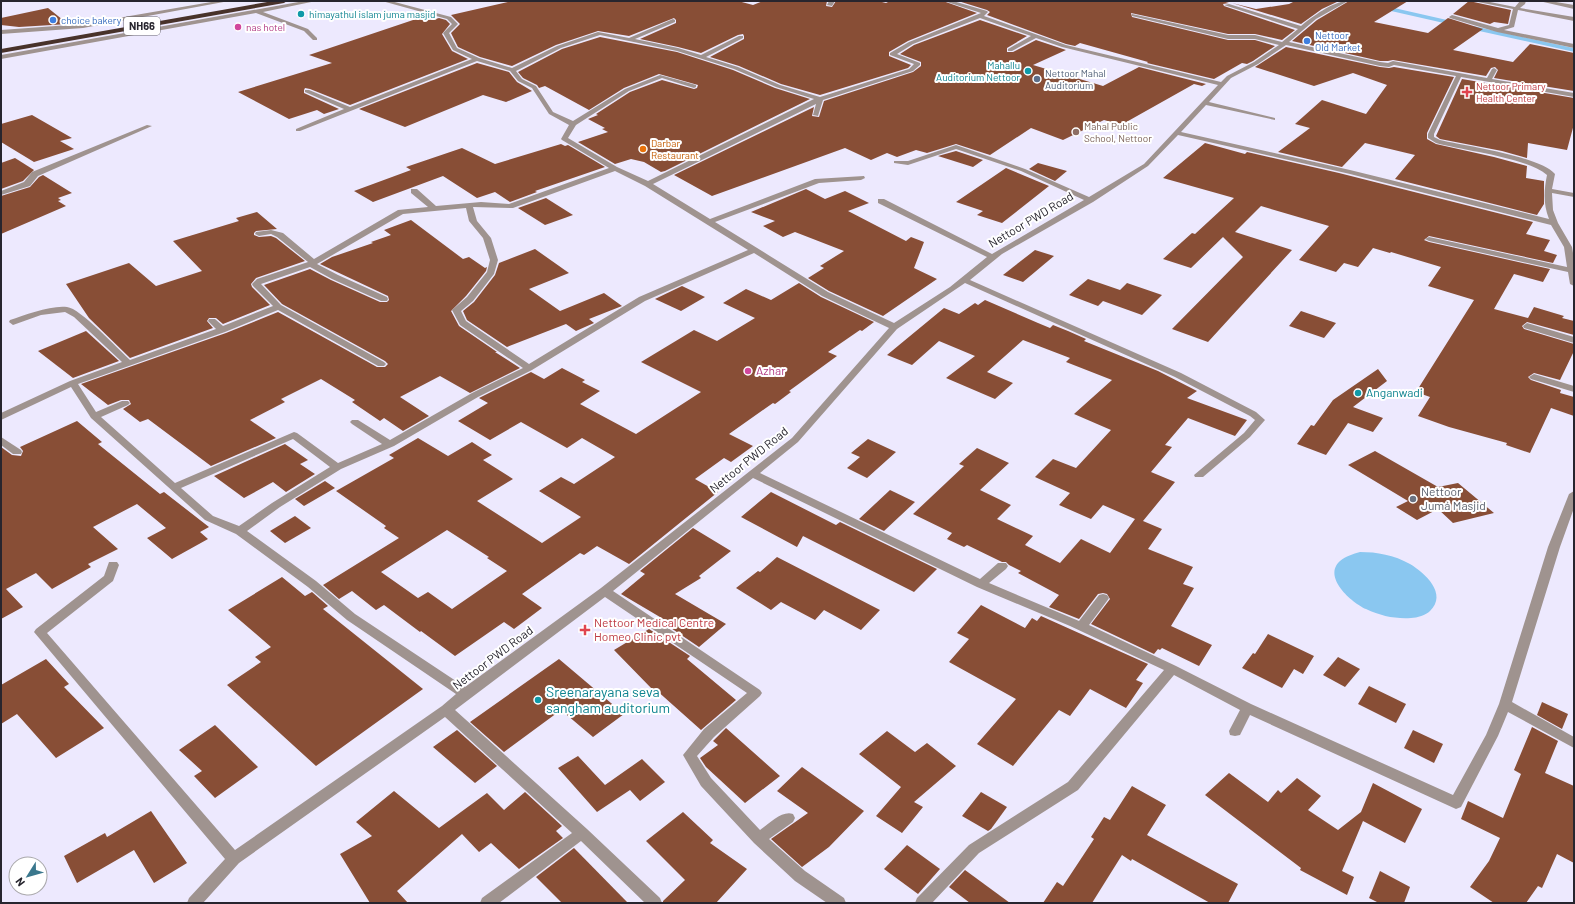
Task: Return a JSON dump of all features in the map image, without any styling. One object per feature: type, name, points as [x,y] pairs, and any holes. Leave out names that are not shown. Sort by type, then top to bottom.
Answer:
[{"type":"highway","name":"NH66","points":[[1,44],[241,1]]},
{"type":"highway","name":"NH66","points":[[1,51],[284,1]]},
{"type":"street","points":[[1,32],[83,26],[226,1]]},
{"type":"street","points":[[1,57],[313,1]]},
{"type":"street","points":[[385,1],[449,18],[455,24],[446,33],[454,49],[477,59],[512,70],[520,80],[534,87],[551,113],[573,124]]},
{"type":"street","points":[[648,184],[820,99],[912,70],[918,64],[892,54],[911,43],[980,16],[985,12],[947,1]]},
{"type":"street","points":[[1476,1],[1574,19]]},
{"type":"street","points":[[1497,30],[1512,26],[1516,8],[1523,3],[1523,1]]},
{"type":"street","points":[[1542,1],[1574,7]]},
{"type":"street","name":"Nettoor PWD Road","points":[[194,903],[234,859],[446,710],[465,694],[605,591],[795,440],[894,327],[953,289],[993,257],[1146,165],[1229,76],[1256,63],[1284,44],[1314,18],[1343,2]]},
{"type":"street","points":[[1227,5],[1302,28]]},
{"type":"street","points":[[256,11],[306,30],[315,39]]},
{"type":"street","points":[[1134,15],[1228,37],[1255,37],[1384,64],[1393,63],[1574,95]]},
{"type":"street","points":[[980,16],[1064,46],[1223,84]]},
{"type":"street","points":[[1452,17],[1497,30],[1574,46]]},
{"type":"street","points":[[630,39],[673,21]]},
{"type":"street","points":[[512,70],[559,47],[600,33],[678,50],[736,68],[778,86],[820,99]]},
{"type":"street","points":[[1010,50],[1036,36]]},
{"type":"street","points":[[700,58],[741,37]]},
{"type":"street","points":[[678,50],[687,45]]},
{"type":"street","points":[[298,130],[477,59]]},
{"type":"street","points":[[1384,64],[1391,59]]},
{"type":"street","points":[[1489,79],[1494,70]]},
{"type":"street","points":[[1459,75],[1431,134],[1431,138],[1438,142],[1525,161],[1542,167],[1551,174],[1548,190],[1549,210],[1554,223],[1571,248],[1574,284]]},
{"type":"street","points":[[694,86],[662,76],[627,90],[573,124],[564,139],[615,168],[648,184],[825,294],[894,327]]},
{"type":"street","points":[[307,91],[350,109]]},
{"type":"street","points":[[816,115],[820,99]]},
{"type":"street","points":[[1205,103],[1273,119]]},
{"type":"street","points":[[1,193],[27,184],[35,174],[149,126]]},
{"type":"street","points":[[1176,133],[1350,172],[1554,223]]},
{"type":"street","points":[[896,162],[908,163],[956,147],[1023,170],[1090,200]]},
{"type":"street","points":[[381,364],[278,307],[256,284],[260,281],[313,263],[391,217],[409,210],[493,204],[510,206],[615,168]]},
{"type":"street","points":[[709,222],[818,181],[861,178]]},
{"type":"street","points":[[1548,190],[1574,195]]},
{"type":"street","points":[[414,191],[434,208]]},
{"type":"street","points":[[880,201],[993,257]]},
{"type":"street","points":[[469,205],[473,221],[487,238],[494,260],[491,272],[470,298],[456,310],[463,323],[529,368]]},
{"type":"street","points":[[259,234],[270,232],[280,235],[313,263],[335,277],[384,299]]},
{"type":"street","points":[[1428,239],[1450,247],[1572,270]]},
{"type":"street","points":[[240,531],[276,505],[337,467],[390,444],[475,395],[529,368],[642,299],[754,250]]},
{"type":"street","points":[[964,280],[1178,375],[1253,414],[1260,420],[1247,435],[1199,475]]},
{"type":"street","points":[[1,417],[72,384],[222,330],[278,307]]},
{"type":"street","points":[[13,322],[40,313],[66,309],[77,315],[128,364]]},
{"type":"street","points":[[212,321],[222,330]]},
{"type":"street","points":[[1527,326],[1574,340]]},
{"type":"street","points":[[1534,377],[1574,389]]},
{"type":"street","points":[[72,384],[94,416],[209,518],[240,531],[248,539],[312,584],[351,617],[465,694]]},
{"type":"street","points":[[94,416],[125,403]]},
{"type":"street","points":[[355,422],[390,444]]},
{"type":"street","points":[[174,488],[294,435],[337,467]]},
{"type":"street","points":[[1,440],[17,452]]},
{"type":"street","points":[[753,474],[981,584],[1081,627],[1172,669],[1247,708],[1456,803],[1492,736],[1505,704],[1554,547],[1574,494]]},
{"type":"street","points":[[113,565],[109,578],[40,632],[234,859]]},
{"type":"street","points":[[981,584],[1002,566]]},
{"type":"street","points":[[605,591],[756,693],[709,733],[690,754],[706,782],[759,839],[800,876],[839,903]]},
{"type":"street","points":[[1081,627],[1103,598]]},
{"type":"street","points":[[922,903],[974,849],[1072,786],[1172,669]]},
{"type":"street","points":[[1505,704],[1574,743]]},
{"type":"street","points":[[1235,732],[1247,708]]},
{"type":"street","points":[[446,710],[582,833],[655,903]]},
{"type":"street","points":[[759,839],[788,818]]},
{"type":"street","points":[[487,903],[582,833]]},
{"type":"water","points":[[1360,552],[1379,553],[1392,556],[1410,564],[1428,578],[1436,591],[1437,598],[1430,611],[1424,615],[1416,617],[1394,617],[1372,611],[1360,606],[1354,601],[1341,589],[1334,574],[1335,567],[1340,561],[1352,554]]},
{"type":"building","points":[[512,1],[738,1],[753,5],[763,1],[827,1],[826,6],[832,7],[836,1],[878,1],[886,3],[890,1],[943,1],[977,13],[908,41],[889,52],[889,56],[911,65],[908,68],[820,95],[781,84],[739,66],[710,57],[744,39],[743,34],[701,53],[640,39],[676,23],[674,18],[629,36],[598,31],[556,45],[512,66],[480,57],[458,47],[451,33],[460,24],[451,15]]},
{"type":"building","points":[[958,1],[1222,1],[1229,3],[1223,4],[1224,6],[1295,30],[1282,40],[1255,34],[1228,34],[1131,13],[1132,17],[1228,40],[1255,40],[1275,46],[1253,61],[1247,64],[1242,63],[1214,79],[1147,63],[1148,62],[1080,43],[1075,46],[1066,44],[987,15],[990,12],[987,10]]},
{"type":"building","points":[[1295,1],[1339,1],[1322,9],[1301,24],[1232,3],[1256,9],[1289,4]]},
{"type":"building","points":[[1349,1],[1408,1],[1374,22],[1428,33],[1448,18],[1483,29],[1453,50],[1513,62],[1530,44],[1574,53],[1574,91],[1494,78],[1498,70],[1495,67],[1491,68],[1486,76],[1393,60],[1380,61],[1292,41],[1317,20]]},
{"type":"building","points":[[1469,1],[1511,10],[1508,24],[1494,22],[1490,24],[1453,14]]},
{"type":"building","points":[[48,8],[68,24],[19,27],[1,25],[1,18]]},
{"type":"building","points":[[422,17],[432,20],[439,18],[446,20],[450,24],[442,34],[452,51],[468,59],[350,105],[305,88],[304,93],[339,109],[324,114],[317,110],[289,119],[238,92],[332,63],[309,55]]},
{"type":"building","points":[[980,20],[1027,36],[1007,48],[1007,52],[1013,52],[1036,40],[1066,50],[1033,65],[1103,86],[1139,67],[1206,84],[1202,86],[1194,84],[1121,125],[1104,120],[1063,140],[1031,128],[990,155],[956,144],[927,153],[916,150],[897,157],[887,153],[871,160],[845,148],[712,196],[674,175],[814,107],[812,116],[819,117],[824,101],[913,72],[921,66],[921,62],[900,54],[914,45]]},
{"type":"building","points":[[600,37],[677,52],[733,70],[775,88],[810,99],[665,171],[661,172],[644,162],[631,159],[615,164],[578,142],[608,132],[602,129],[605,128],[588,119],[598,115],[596,114],[630,92],[662,80],[694,89],[697,88],[698,85],[659,74],[624,88],[589,110],[545,86],[539,88],[537,85],[523,78],[518,72],[562,49]]},
{"type":"building","points":[[1286,47],[1380,67],[1394,67],[1454,77],[1427,133],[1427,139],[1436,144],[1527,166],[1526,178],[1544,181],[1544,204],[1537,215],[1395,179],[1415,155],[1365,143],[1342,167],[1278,152],[1310,128],[1295,124],[1322,100],[1366,114],[1387,85],[1353,73],[1314,86],[1255,67]]},
{"type":"building","points":[[477,63],[509,72],[517,82],[532,91],[506,102],[483,95],[405,127],[359,109]]},
{"type":"building","points":[[1462,79],[1574,98],[1574,124],[1567,150],[1528,143],[1527,158],[1502,151],[1440,139],[1436,136]]},
{"type":"building","points":[[32,115],[72,138],[60,141],[74,149],[34,162],[1,142],[1,124]]},
{"type":"building","points":[[1205,143],[1245,154],[1247,152],[1339,173],[1533,222],[1526,234],[1550,240],[1544,251],[1557,255],[1553,263],[1429,236],[1424,240],[1550,269],[1543,282],[1514,274],[1494,309],[1528,318],[1534,307],[1564,316],[1562,318],[1574,321],[1574,335],[1527,322],[1522,326],[1524,329],[1574,344],[1574,351],[1560,380],[1534,373],[1528,377],[1531,380],[1561,390],[1560,393],[1574,397],[1574,416],[1551,408],[1530,453],[1506,445],[1507,443],[1449,427],[1418,416],[1430,397],[1416,392],[1474,300],[1428,286],[1441,267],[1391,252],[1373,248],[1358,267],[1344,263],[1336,272],[1299,260],[1329,226],[1261,206],[1235,232],[1292,250],[1208,342],[1172,329],[1243,257],[1223,237],[1191,268],[1163,259],[1192,233],[1195,234],[1234,198],[1163,178]]},
{"type":"building","points":[[561,144],[565,146],[568,145],[605,167],[535,191],[537,192],[510,202],[495,192],[477,198],[443,176],[373,202],[354,191],[411,170],[406,167],[462,148],[495,164]]},
{"type":"building","points":[[956,151],[983,160],[973,167],[938,156]]},
{"type":"building","points":[[15,158],[34,170],[23,181],[1,189],[1,163]]},
{"type":"building","points":[[1038,163],[1067,171],[1055,181],[1029,169]]},
{"type":"building","points":[[1006,168],[1049,186],[1002,223],[977,215],[983,211],[956,202]]},
{"type":"building","points":[[43,175],[72,193],[58,198],[61,200],[58,201],[66,206],[1,234],[1,196],[30,187],[39,177]]},
{"type":"building","points":[[806,189],[825,199],[845,191],[869,203],[848,211],[906,241],[911,237],[924,242],[914,268],[937,279],[883,316],[829,291],[808,278],[824,268],[820,266],[844,251],[795,232],[783,237],[763,226],[775,221],[751,212]]},
{"type":"building","points":[[546,198],[573,215],[545,225],[518,208]]},
{"type":"building","points":[[257,212],[277,229],[256,231],[254,235],[259,237],[271,236],[276,238],[305,261],[256,278],[251,284],[252,287],[270,305],[223,324],[216,318],[209,318],[207,321],[213,328],[130,358],[89,318],[66,284],[129,263],[156,286],[202,271],[173,241],[239,221],[236,218]]},
{"type":"building","points":[[411,220],[463,259],[469,257],[485,268],[487,267],[486,271],[466,296],[451,311],[459,326],[520,368],[470,393],[440,376],[400,397],[429,416],[403,431],[384,418],[380,421],[352,402],[355,400],[321,379],[281,399],[285,402],[250,420],[276,438],[211,466],[148,419],[140,422],[123,409],[131,404],[129,400],[121,400],[108,405],[81,384],[226,333],[278,312],[377,367],[385,367],[388,364],[385,361],[282,304],[264,285],[310,269],[380,302],[387,302],[389,300],[388,296],[320,264],[332,257],[373,243],[371,242],[391,235],[384,230]]},
{"type":"building","points":[[535,249],[569,273],[529,289],[560,311],[604,293],[622,306],[589,319],[594,323],[576,331],[566,324],[507,347],[467,320],[463,311],[474,302],[495,275],[499,263]]},
{"type":"building","points":[[1035,250],[1054,256],[1023,282],[1003,275]]},
{"type":"building","points":[[1088,279],[1120,290],[1127,283],[1162,295],[1142,315],[1103,301],[1098,306],[1069,295]]},
{"type":"building","points":[[799,283],[821,297],[874,322],[828,352],[837,356],[789,391],[791,392],[729,434],[753,446],[731,462],[724,458],[695,479],[718,492],[629,564],[597,546],[584,555],[580,553],[522,594],[542,608],[514,629],[504,622],[455,656],[384,605],[376,610],[352,591],[339,599],[323,585],[399,538],[384,528],[386,526],[336,491],[394,458],[389,455],[418,438],[448,456],[472,442],[492,455],[483,460],[513,479],[477,501],[542,543],[581,517],[539,491],[561,477],[574,484],[615,457],[582,438],[567,448],[521,422],[490,440],[458,421],[488,403],[479,398],[531,372],[544,379],[562,368],[585,380],[582,382],[600,391],[580,404],[636,434],[701,392],[641,362],[694,330],[717,341],[755,318],[723,303],[746,289],[771,300]],"holes":[[[447,530],[489,557],[487,558],[507,571],[452,609],[428,592],[418,598],[381,572]]]},
{"type":"building","points":[[682,286],[705,297],[681,311],[655,299]]},
{"type":"building","points":[[985,300],[1050,328],[1053,325],[1068,331],[1086,339],[1084,341],[1158,371],[1197,391],[1187,398],[1247,420],[1235,436],[1188,418],[1165,445],[1172,447],[1151,472],[1175,482],[1143,521],[1162,529],[1148,549],[1193,567],[1183,584],[1194,588],[1171,626],[1212,645],[1199,666],[1162,648],[1160,650],[1158,649],[1154,654],[1091,624],[1110,599],[1107,594],[1098,594],[1079,619],[1049,607],[1059,595],[1018,573],[1021,571],[1006,562],[1002,562],[967,545],[964,547],[947,539],[952,533],[913,514],[964,466],[959,464],[977,448],[1009,463],[980,490],[1011,505],[997,519],[1033,536],[1025,545],[1060,563],[1081,539],[1110,553],[1135,519],[1103,505],[1091,519],[1059,505],[1070,493],[1035,477],[1053,459],[1076,468],[1111,430],[1074,414],[1112,380],[1066,362],[1070,358],[1023,340],[987,372],[1013,383],[995,399],[946,378],[975,356],[939,341],[912,365],[887,355],[944,308],[959,314],[975,303],[978,305]]},
{"type":"building","points":[[1301,311],[1336,323],[1324,338],[1289,326]]},
{"type":"building","points":[[86,331],[119,361],[73,378],[38,351]]},
{"type":"building","points":[[1378,369],[1387,381],[1353,407],[1383,418],[1373,432],[1348,423],[1326,455],[1297,444],[1311,425],[1314,426],[1333,400]]},
{"type":"building","points":[[77,421],[102,442],[98,444],[160,494],[164,492],[209,527],[200,532],[208,539],[172,559],[147,538],[166,528],[137,504],[93,527],[118,549],[88,564],[91,567],[52,589],[36,573],[6,589],[23,607],[1,619],[1,447],[12,455],[21,456],[23,451],[20,447]]},
{"type":"building","points":[[868,439],[896,452],[867,478],[847,468],[860,457],[851,453]]},
{"type":"building","points":[[285,444],[308,460],[300,464],[315,474],[286,492],[273,482],[244,498],[214,476]]},
{"type":"building","points":[[1375,451],[1438,487],[1458,483],[1494,513],[1453,523],[1438,509],[1417,520],[1396,507],[1408,501],[1348,465]]},
{"type":"building","points":[[325,481],[335,488],[304,506],[295,499]]},
{"type":"building","points":[[890,490],[915,502],[884,531],[859,519]]},
{"type":"building","points":[[771,492],[836,525],[840,522],[937,569],[914,592],[803,536],[797,547],[741,517]]},
{"type":"building","points":[[295,516],[311,528],[285,543],[270,531]]},
{"type":"building","points":[[693,528],[731,551],[699,576],[701,578],[675,594],[726,624],[699,647],[662,622],[665,620],[621,594],[645,574],[640,571]]},
{"type":"building","points":[[777,557],[880,610],[861,630],[824,610],[815,620],[781,602],[771,610],[736,588],[758,571],[760,572]]},
{"type":"building","points":[[282,577],[305,596],[312,592],[328,606],[323,609],[423,689],[316,766],[227,685],[261,662],[255,657],[271,647],[228,610]]},
{"type":"building","points":[[981,605],[1025,628],[1032,618],[1037,621],[1041,616],[1148,664],[1136,680],[1143,683],[1126,708],[1090,689],[1070,716],[1059,710],[1013,766],[977,744],[1016,699],[949,662],[969,639],[957,633]]},
{"type":"building","points":[[649,629],[690,656],[687,659],[736,700],[701,730],[655,689],[653,690],[614,650]]},
{"type":"building","points":[[1268,634],[1314,656],[1303,674],[1294,669],[1282,688],[1242,668],[1253,653],[1255,654]]},
{"type":"building","points":[[1338,657],[1360,669],[1345,687],[1323,675]]},
{"type":"building","points":[[46,659],[69,684],[64,687],[104,728],[56,758],[17,714],[1,724],[1,685]]},
{"type":"building","name":"Sreenarayana seva sangham auditorium","points":[[559,659],[624,714],[593,737],[561,710],[504,752],[470,722]]},
{"type":"building","points":[[1369,686],[1406,704],[1396,723],[1358,704]]},
{"type":"building","points":[[1542,702],[1568,714],[1562,729],[1537,715]]},
{"type":"building","points":[[215,725],[258,767],[215,798],[194,776],[202,771],[179,750]]},
{"type":"building","points":[[1532,727],[1558,741],[1545,773],[1574,786],[1574,863],[1557,854],[1542,888],[1538,886],[1526,903],[1494,903],[1470,887],[1489,861],[1500,838],[1461,819],[1468,801],[1503,818],[1521,774],[1514,770]]},
{"type":"building","points":[[726,728],[780,776],[745,803],[706,767],[700,758],[718,745],[713,741]]},
{"type":"building","points":[[457,730],[497,766],[475,783],[433,747]]},
{"type":"building","points":[[1413,730],[1443,744],[1434,763],[1404,748]]},
{"type":"building","points":[[887,731],[915,752],[927,743],[956,766],[914,802],[923,807],[902,833],[876,816],[901,787],[859,754]]},
{"type":"building","points":[[578,756],[605,785],[642,759],[665,782],[640,801],[630,790],[597,812],[558,768]]},
{"type":"building","points":[[802,767],[864,811],[829,847],[802,867],[771,839],[808,813],[777,791]]},
{"type":"building","points":[[1229,773],[1268,802],[1278,790],[1281,793],[1297,778],[1321,796],[1308,810],[1338,830],[1361,812],[1373,783],[1422,809],[1405,843],[1363,821],[1342,871],[1354,877],[1347,895],[1300,870],[1301,868],[1205,795]]},
{"type":"building","points":[[1132,786],[1166,805],[1147,835],[1238,884],[1228,903],[1210,903],[1132,859],[1131,861],[1122,855],[1092,903],[1043,903],[1057,882],[1063,886],[1094,839],[1091,837],[1104,817],[1110,820]]},
{"type":"building","points":[[394,791],[439,828],[487,793],[504,810],[525,792],[562,826],[556,831],[563,838],[519,869],[491,843],[479,852],[462,834],[397,891],[408,903],[370,903],[340,854],[372,836],[356,822]]},
{"type":"building","points":[[981,792],[1007,807],[988,831],[962,816]]},
{"type":"building","points":[[151,811],[187,863],[154,883],[134,850],[77,883],[64,856],[105,833],[107,837]]},
{"type":"building","points":[[683,812],[713,840],[710,843],[747,869],[716,903],[663,903],[663,901],[685,880],[646,841]]},
{"type":"building","points":[[907,845],[940,869],[918,894],[884,869]]},
{"type":"building","points":[[574,848],[628,903],[562,903],[536,877]]},
{"type":"building","points":[[965,870],[1010,903],[970,903],[949,887]]},
{"type":"building","points":[[1380,871],[1410,887],[1404,903],[1379,903],[1369,898]]},
{"type":"waterway","points":[[1386,8],[1452,23]]},
{"type":"waterway","points":[[1474,28],[1574,50]]},
{"type":"place","name":"himayathul islam juma masjid","points":[[301,14]]},
{"type":"place","name":"choice bakery","points":[[53,20]]},
{"type":"place","name":"nas hotel","points":[[238,27]]},
{"type":"place","name":"Nettoor Old Market","points":[[1307,41]]},
{"type":"place","name":"Mahallu Auditorium Nettoor","points":[[1028,71]]},
{"type":"place","name":"Nettoor Mahal Auditorium","points":[[1037,79]]},
{"type":"place","name":"Nettoor Primary Health Center","points":[[1467,92]]},
{"type":"place","name":"Mahal Public School, Nettoor","points":[[1076,132]]},
{"type":"place","name":"Darbar Restaurant","points":[[643,149]]},
{"type":"place","name":"Azhar","points":[[748,371]]},
{"type":"place","name":"Anganwadi","points":[[1358,393]]},
{"type":"place","name":"Nettoor Jumá Masjid","points":[[1413,499]]},
{"type":"place","name":"Nettoor Medical Centre Homeo Clinic pvt","points":[[585,630]]},
{"type":"place","name":"Sreenarayana seva sangham auditorium","points":[[538,700]]}]
